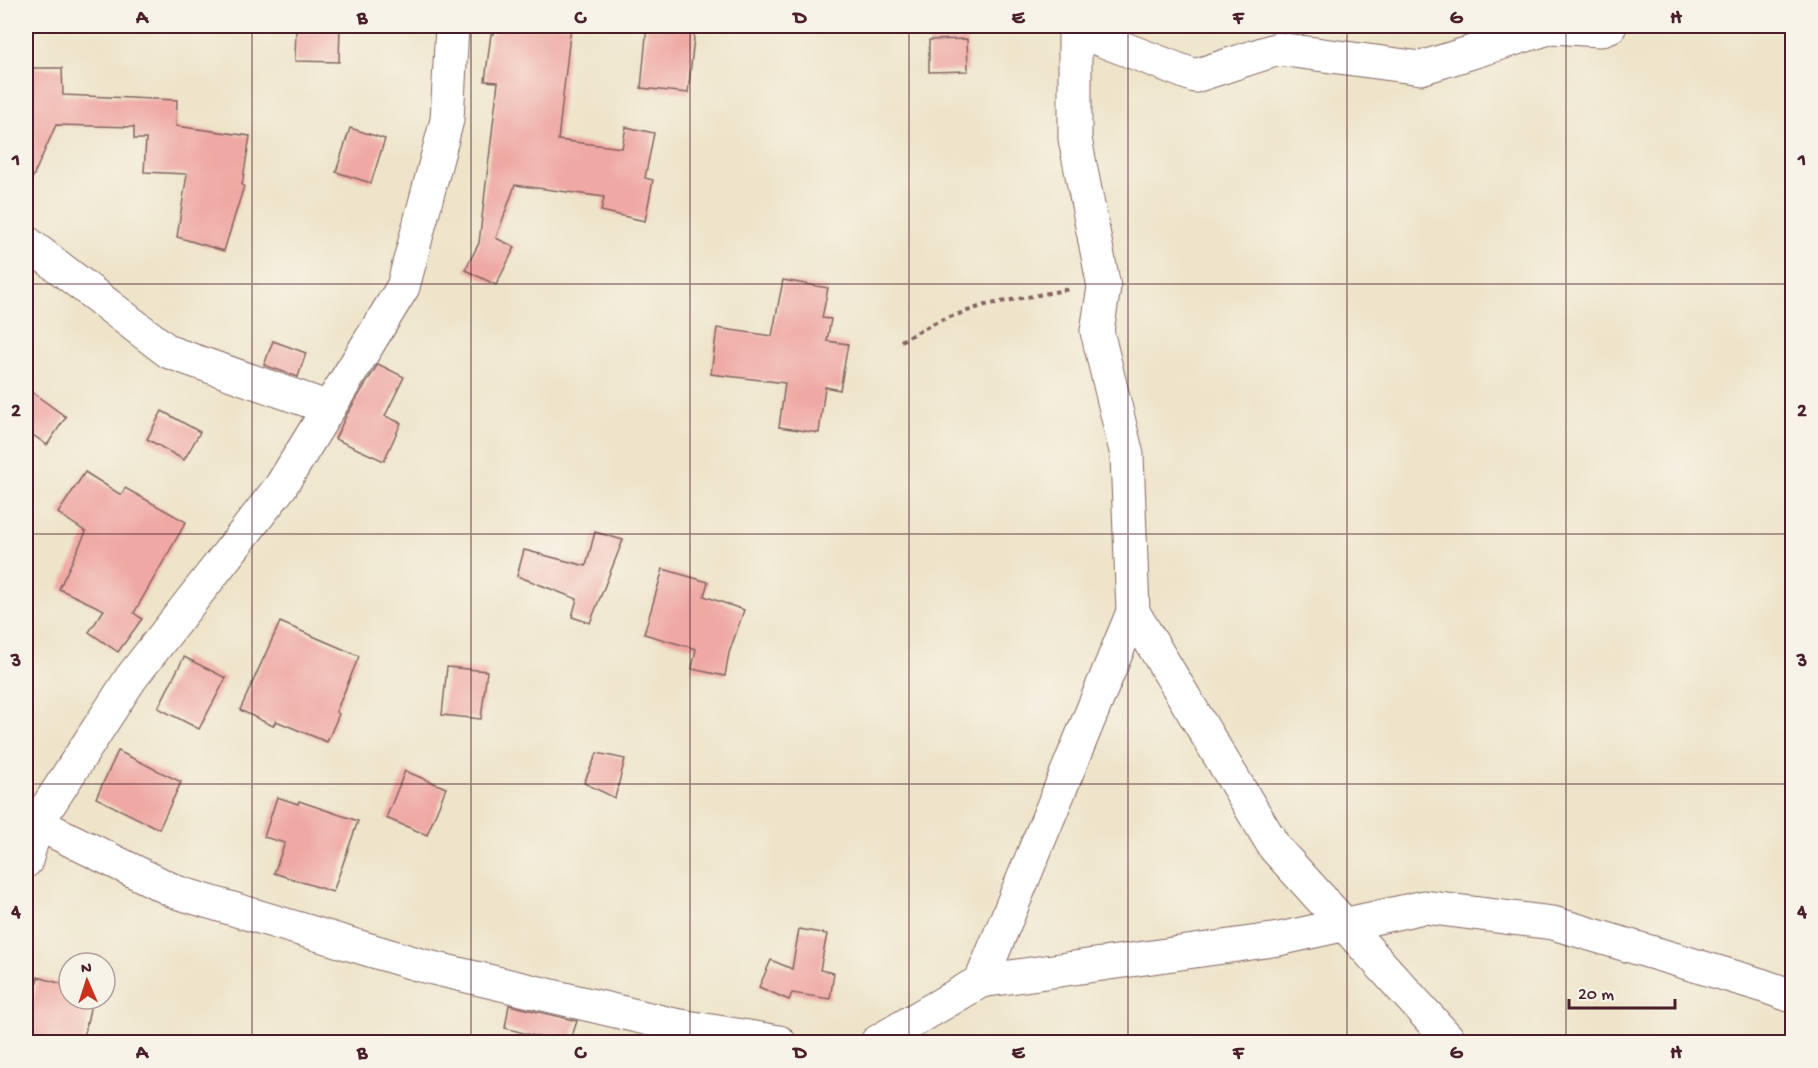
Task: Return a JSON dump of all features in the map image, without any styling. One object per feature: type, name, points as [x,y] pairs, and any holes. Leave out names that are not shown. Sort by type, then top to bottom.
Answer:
[{"type":"street","points":[[26,861],[31,820],[131,678],[281,486],[403,287],[447,120],[452,26]]},
{"type":"street","points":[[981,981],[1133,612],[1127,455],[1097,331],[1104,287],[1075,139],[1075,28],[1195,76],[1278,49],[1421,68],[1552,27],[1600,30],[1610,26]]},
{"type":"street","points":[[26,242],[169,352],[329,408]]},
{"type":"street","points":[[1133,612],[1275,848],[1451,1042]]},
{"type":"street","points":[[31,820],[176,892],[420,965],[675,1025],[779,1042]]},
{"type":"street","points":[[877,1042],[981,981],[1280,939],[1424,907],[1553,923],[1792,996]]},
{"type":"path","points":[[901,341],[938,321],[985,305],[1066,290],[1104,287]]},
{"type":"building","points":[[296,26],[340,26],[339,62],[295,61]]},
{"type":"building","points":[[495,26],[571,26],[558,140],[622,148],[626,127],[654,133],[645,178],[653,180],[645,221],[601,211],[604,197],[515,185],[496,238],[515,247],[496,285],[465,270],[479,243],[498,82],[485,81],[491,34],[494,34]]},
{"type":"building","points":[[647,26],[695,29],[688,93],[641,88]]},
{"type":"building","points":[[967,39],[968,71],[929,72],[929,40]]},
{"type":"building","points":[[27,68],[62,68],[63,95],[177,100],[176,126],[250,136],[242,185],[244,186],[224,251],[177,237],[187,174],[144,172],[146,139],[134,139],[134,127],[56,125],[28,188]]},
{"type":"building","points":[[350,128],[385,139],[371,183],[336,172]]},
{"type":"building","points":[[783,280],[828,288],[822,318],[831,319],[827,341],[848,344],[840,390],[825,387],[819,433],[779,427],[785,383],[711,374],[717,328],[772,336]]},
{"type":"building","points":[[273,341],[306,353],[298,377],[264,365]]},
{"type":"building","points":[[378,364],[404,377],[385,416],[401,423],[384,461],[335,439],[347,414]]},
{"type":"building","points":[[26,388],[66,417],[47,445],[26,430]]},
{"type":"building","points":[[162,411],[200,432],[184,460],[147,439]]},
{"type":"building","points":[[85,472],[121,495],[125,488],[186,522],[134,613],[142,619],[118,652],[89,632],[104,610],[59,589],[86,532],[58,513]]},
{"type":"building","points":[[595,532],[623,540],[590,623],[572,617],[577,599],[517,576],[524,550],[586,566]]},
{"type":"building","points":[[663,569],[708,582],[704,596],[744,610],[729,653],[725,676],[692,669],[696,649],[644,634]]},
{"type":"building","points":[[280,622],[359,656],[336,712],[339,714],[327,742],[276,721],[273,726],[240,710]]},
{"type":"building","points":[[184,657],[226,678],[199,729],[158,708]]},
{"type":"building","points":[[447,667],[487,671],[481,719],[442,715]]},
{"type":"building","points":[[118,751],[181,782],[159,829],[96,798]]},
{"type":"building","points":[[597,753],[625,759],[615,798],[584,783]]},
{"type":"building","points":[[405,771],[446,788],[427,835],[386,818]]},
{"type":"building","points":[[277,797],[298,804],[299,801],[358,821],[333,892],[274,873],[285,843],[264,837]]},
{"type":"building","points":[[799,929],[827,934],[820,970],[834,973],[830,999],[792,993],[789,1000],[759,987],[771,960],[792,969]]},
{"type":"building","points":[[38,977],[57,983],[57,1011],[89,1011],[83,1042],[26,1042]]},
{"type":"building","points":[[509,1005],[577,1021],[570,1042],[557,1042],[505,1028]]}]
